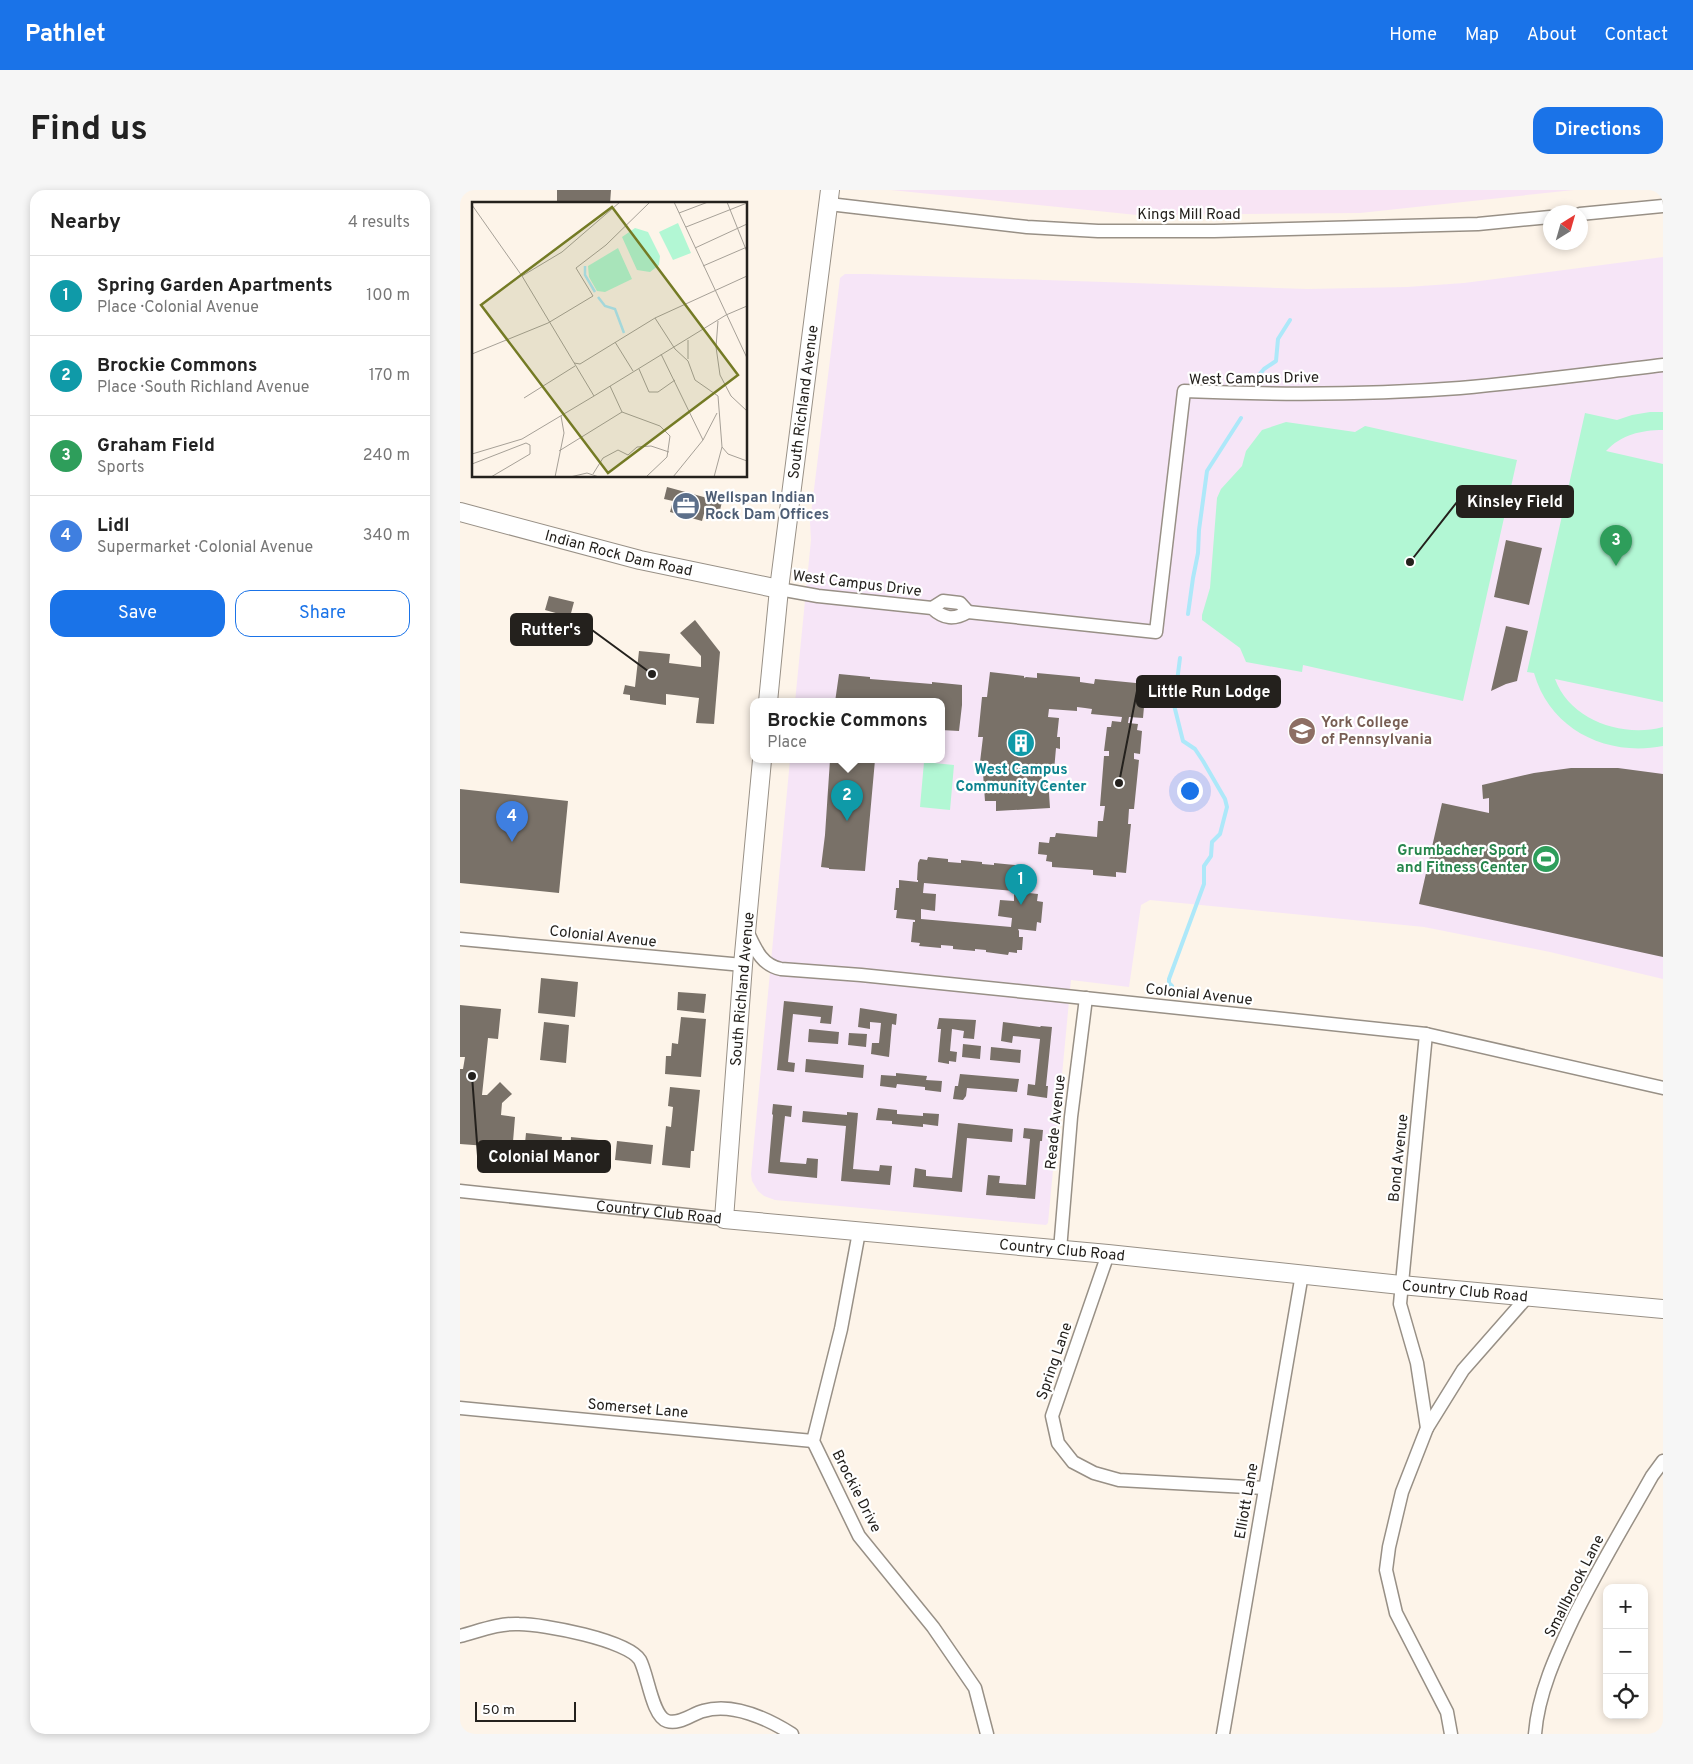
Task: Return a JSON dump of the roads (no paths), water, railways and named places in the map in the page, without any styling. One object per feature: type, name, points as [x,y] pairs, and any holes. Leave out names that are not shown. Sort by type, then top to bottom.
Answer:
[{"type":"main road","name":"South Richland Avenue","points":[[768,698],[779,589],[830,197]]},
{"type":"main road","name":"Indian Rock Dam Road","points":[[460,512],[640,560],[779,589]]},
{"type":"main road","name":"South Richland Avenue","points":[[724,1219],[743,966],[762,763]]},
{"type":"main road","name":"Country Club Road","points":[[724,1219],[1108,1254],[1401,1285],[1663,1309]]},
{"type":"street","name":"Kings Mill Road","points":[[830,197],[1027,227],[1107,231],[1214,231],[1478,224],[1543,218]]},
{"type":"street","points":[[1588,213],[1663,206]]},
{"type":"street","name":"West Campus Drive","points":[[779,589],[818,596],[932,608],[943,601],[960,603],[968,612],[1156,632],[1184,392],[1335,393],[1440,389],[1544,380],[1663,365]]},
{"type":"street","name":"Colonial Avenue","points":[[747,929],[757,953],[763,960],[781,969],[861,975],[1426,1034],[1663,1088]]},
{"type":"street","name":"Colonial Avenue","points":[[460,939],[743,966]]},
{"type":"street","name":"Reade Avenue","points":[[1060,1250],[1071,1116],[1086,998]]},
{"type":"street","name":"Bond Avenue","points":[[1426,1034],[1400,1304],[1418,1363],[1427,1428]]},
{"type":"street","name":"Country Club Road","points":[[460,1191],[724,1219]]},
{"type":"street","name":"Brockie Drive","points":[[859,1232],[841,1329],[813,1441],[859,1536],[933,1627],[975,1688],[987,1734]]},
{"type":"street","name":"Spring Lane","points":[[1108,1254],[1052,1416],[1058,1443],[1073,1462],[1094,1473],[1119,1480],[1265,1488]]},
{"type":"street","name":"Elliott Lane","points":[[1223,1734],[1302,1274]]},
{"type":"street","points":[[1451,1734],[1447,1712],[1396,1613],[1386,1570],[1389,1547],[1402,1492],[1427,1428],[1463,1370],[1528,1296]]},
{"type":"street","name":"Somerset Lane","points":[[460,1408],[813,1441]]},
{"type":"street","name":"Smallbrook Lane","points":[[1535,1734],[1536,1720],[1554,1658],[1596,1573],[1652,1476],[1663,1461]]},
{"type":"street","points":[[460,1636],[501,1625],[519,1624],[562,1629],[603,1640],[624,1647],[639,1659],[646,1673],[657,1711],[663,1719],[670,1722],[678,1721],[704,1710],[716,1708],[730,1709],[773,1723],[792,1734]]},
{"type":"waterway","points":[[1259,375],[1276,361],[1278,339],[1290,320]]},
{"type":"waterway","points":[[1188,614],[1198,553],[1199,530],[1207,471],[1241,418]]},
{"type":"waterway","points":[[1172,986],[1169,983],[1169,979],[1204,884],[1204,866],[1211,856],[1212,842],[1220,834],[1227,807],[1225,799],[1203,761],[1195,749],[1183,741],[1174,705],[1180,658]]},
{"type":"place","name":"Wellspan Indian Rock Dam Offices","points":[[686,506]]},
{"type":"place","name":"Kinsley Field","points":[[1410,562]]},
{"type":"place","name":"Graham Field","points":[[1616,566]]},
{"type":"place","name":"Rutter's","points":[[652,674]]},
{"type":"place","name":"York College of Pennsylvania","points":[[1302,731]]},
{"type":"place","name":"West Campus Community Center","points":[[1021,743]]},
{"type":"place","name":"Little Run Lodge","points":[[1119,783]]},
{"type":"place","name":"Brockie Commons","points":[[847,821]]},
{"type":"place","name":"Lidl","points":[[512,842]]},
{"type":"place","name":"Grumbacher Sport and Fitness Center","points":[[1546,859]]},
{"type":"place","name":"Spring Garden Apartments","points":[[1021,905]]},
{"type":"place","name":"Colonial Manor","points":[[472,1076]]}]
